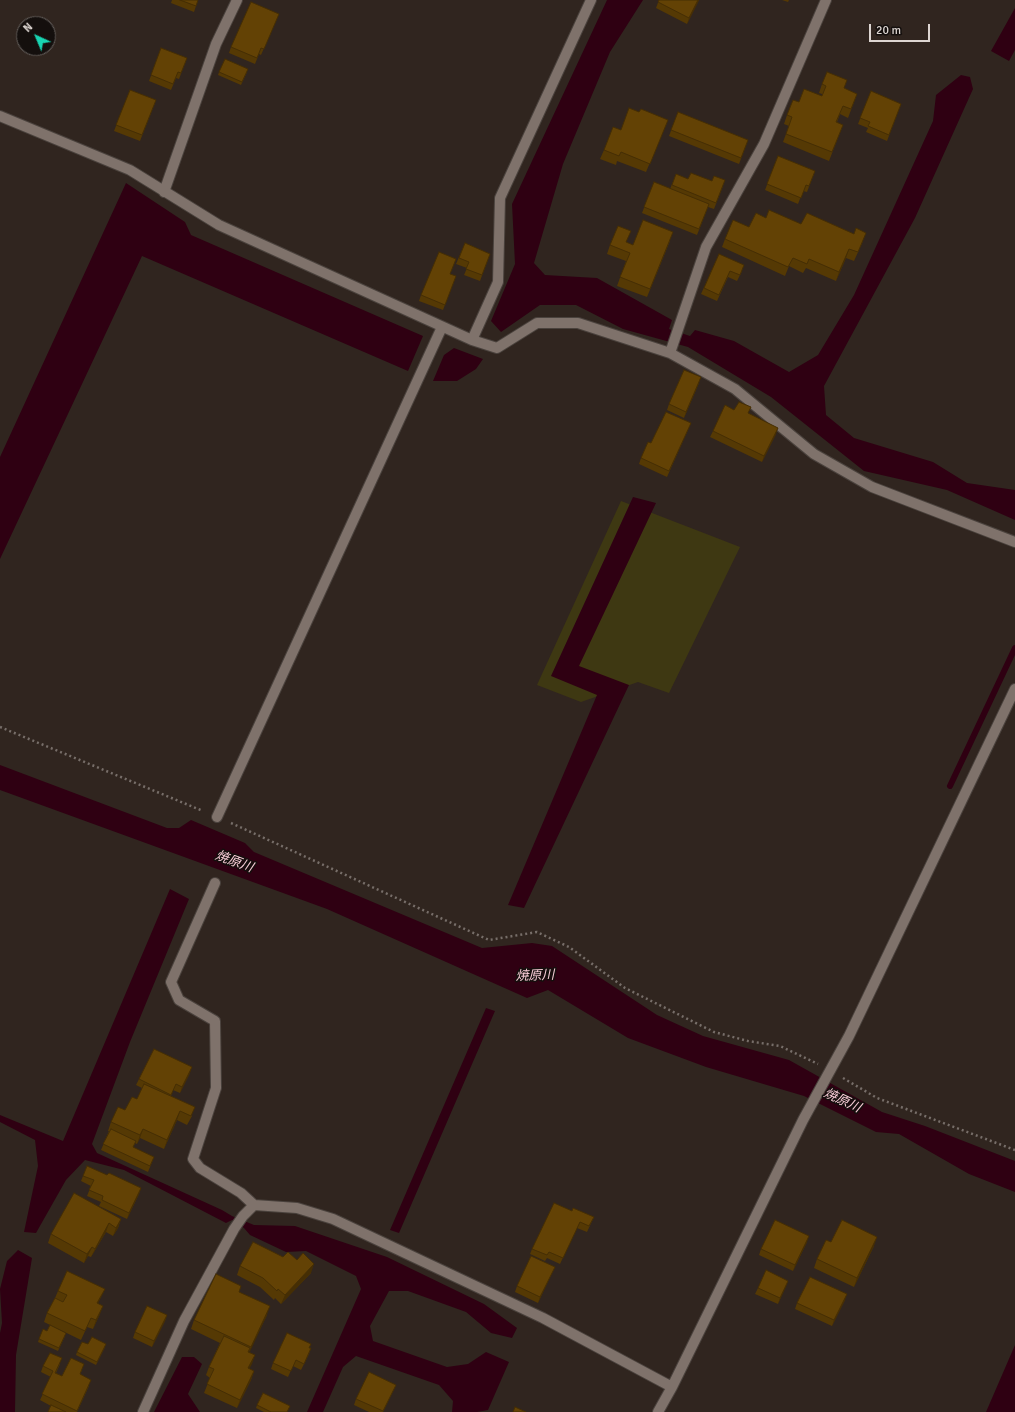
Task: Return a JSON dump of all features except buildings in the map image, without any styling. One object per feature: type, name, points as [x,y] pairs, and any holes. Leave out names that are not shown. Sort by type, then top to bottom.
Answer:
[{"type":"street","points":[[164,192],[216,44],[236,0]]},
{"type":"street","points":[[472,340],[498,282],[500,198],[591,0]]},
{"type":"street","points":[[672,349],[706,247],[764,144],[826,0]]},
{"type":"street","points":[[0,116],[130,170],[219,225],[472,340],[497,348],[537,323],[578,324],[672,349],[736,389],[814,454],[872,487],[1015,542]]},
{"type":"street","points":[[216,817],[442,326]]},
{"type":"street","points":[[658,1412],[672,1387],[803,1120],[849,1036],[1015,688]]},
{"type":"street","points":[[215,883],[170,982],[179,1000],[214,1021],[216,1088],[193,1159],[200,1168],[241,1193],[254,1205],[297,1208],[333,1219],[543,1318],[672,1387]]},
{"type":"street","points":[[143,1412],[184,1321],[234,1229],[243,1216],[254,1205]]},
{"type":"path","points":[[0,727],[216,817],[489,940],[537,932],[569,947],[625,988],[714,1032],[748,1041],[780,1046],[831,1070],[877,1098],[1015,1150]]},
{"type":"shaded area","points":[[621,501],[740,547],[669,693],[638,682],[581,702],[537,685]]},
{"type":"water","points":[[607,0],[643,0],[610,52],[563,164],[534,263],[545,275],[597,278],[672,320],[669,329],[690,336],[695,330],[734,341],[789,372],[818,355],[854,295],[933,121],[936,95],[961,75],[970,77],[973,89],[915,218],[824,386],[826,415],[854,438],[933,462],[967,483],[1015,490],[1015,520],[947,490],[864,471],[771,397],[688,347],[623,329],[576,305],[540,305],[501,332],[491,321],[515,264],[512,204]]},
{"type":"water","points":[[1015,8],[1015,50],[1009,61],[991,51]]},
{"type":"water","points":[[126,183],[185,222],[191,235],[423,336],[408,371],[142,256],[0,559],[0,457]]},
{"type":"water","points":[[454,348],[483,359],[476,369],[457,381],[433,381],[444,355]]},
{"type":"water","points":[[633,497],[656,503],[579,666],[629,685],[524,908],[508,905],[597,695],[551,676]]},
{"type":"water","name":"焼原川","points":[[0,765],[167,828],[179,828],[191,820],[245,843],[254,852],[482,948],[532,943],[552,946],[657,1015],[703,1036],[789,1060],[882,1112],[925,1126],[1015,1161],[1015,1192],[969,1174],[899,1134],[876,1132],[804,1096],[706,1067],[628,1038],[548,990],[527,998],[327,909],[0,790]]},
{"type":"water","points":[[170,889],[189,899],[130,1042],[92,1144],[97,1153],[254,1225],[295,1226],[387,1257],[484,1304],[517,1328],[512,1338],[491,1333],[466,1312],[408,1291],[389,1291],[370,1326],[373,1341],[447,1367],[468,1364],[486,1352],[509,1362],[488,1410],[477,1412],[452,1412],[453,1401],[439,1385],[356,1356],[343,1367],[323,1412],[307,1412],[361,1289],[356,1276],[306,1251],[286,1252],[250,1235],[244,1228],[232,1220],[226,1223],[124,1170],[85,1160],[66,1180],[36,1233],[24,1232],[38,1166],[35,1140],[0,1122],[0,1115],[63,1141]]},
{"type":"water","points":[[486,1008],[495,1011],[399,1233],[390,1230]]},
{"type":"water","points":[[18,1250],[32,1258],[16,1355],[15,1412],[0,1412],[0,1333],[2,1323],[0,1289],[7,1261]]},
{"type":"water","points":[[1015,1345],[1015,1412],[986,1412]]},
{"type":"water","points":[[182,1357],[194,1357],[202,1364],[188,1394],[200,1412],[154,1412]]},
{"type":"waterway","points":[[950,786],[1015,648]]}]
